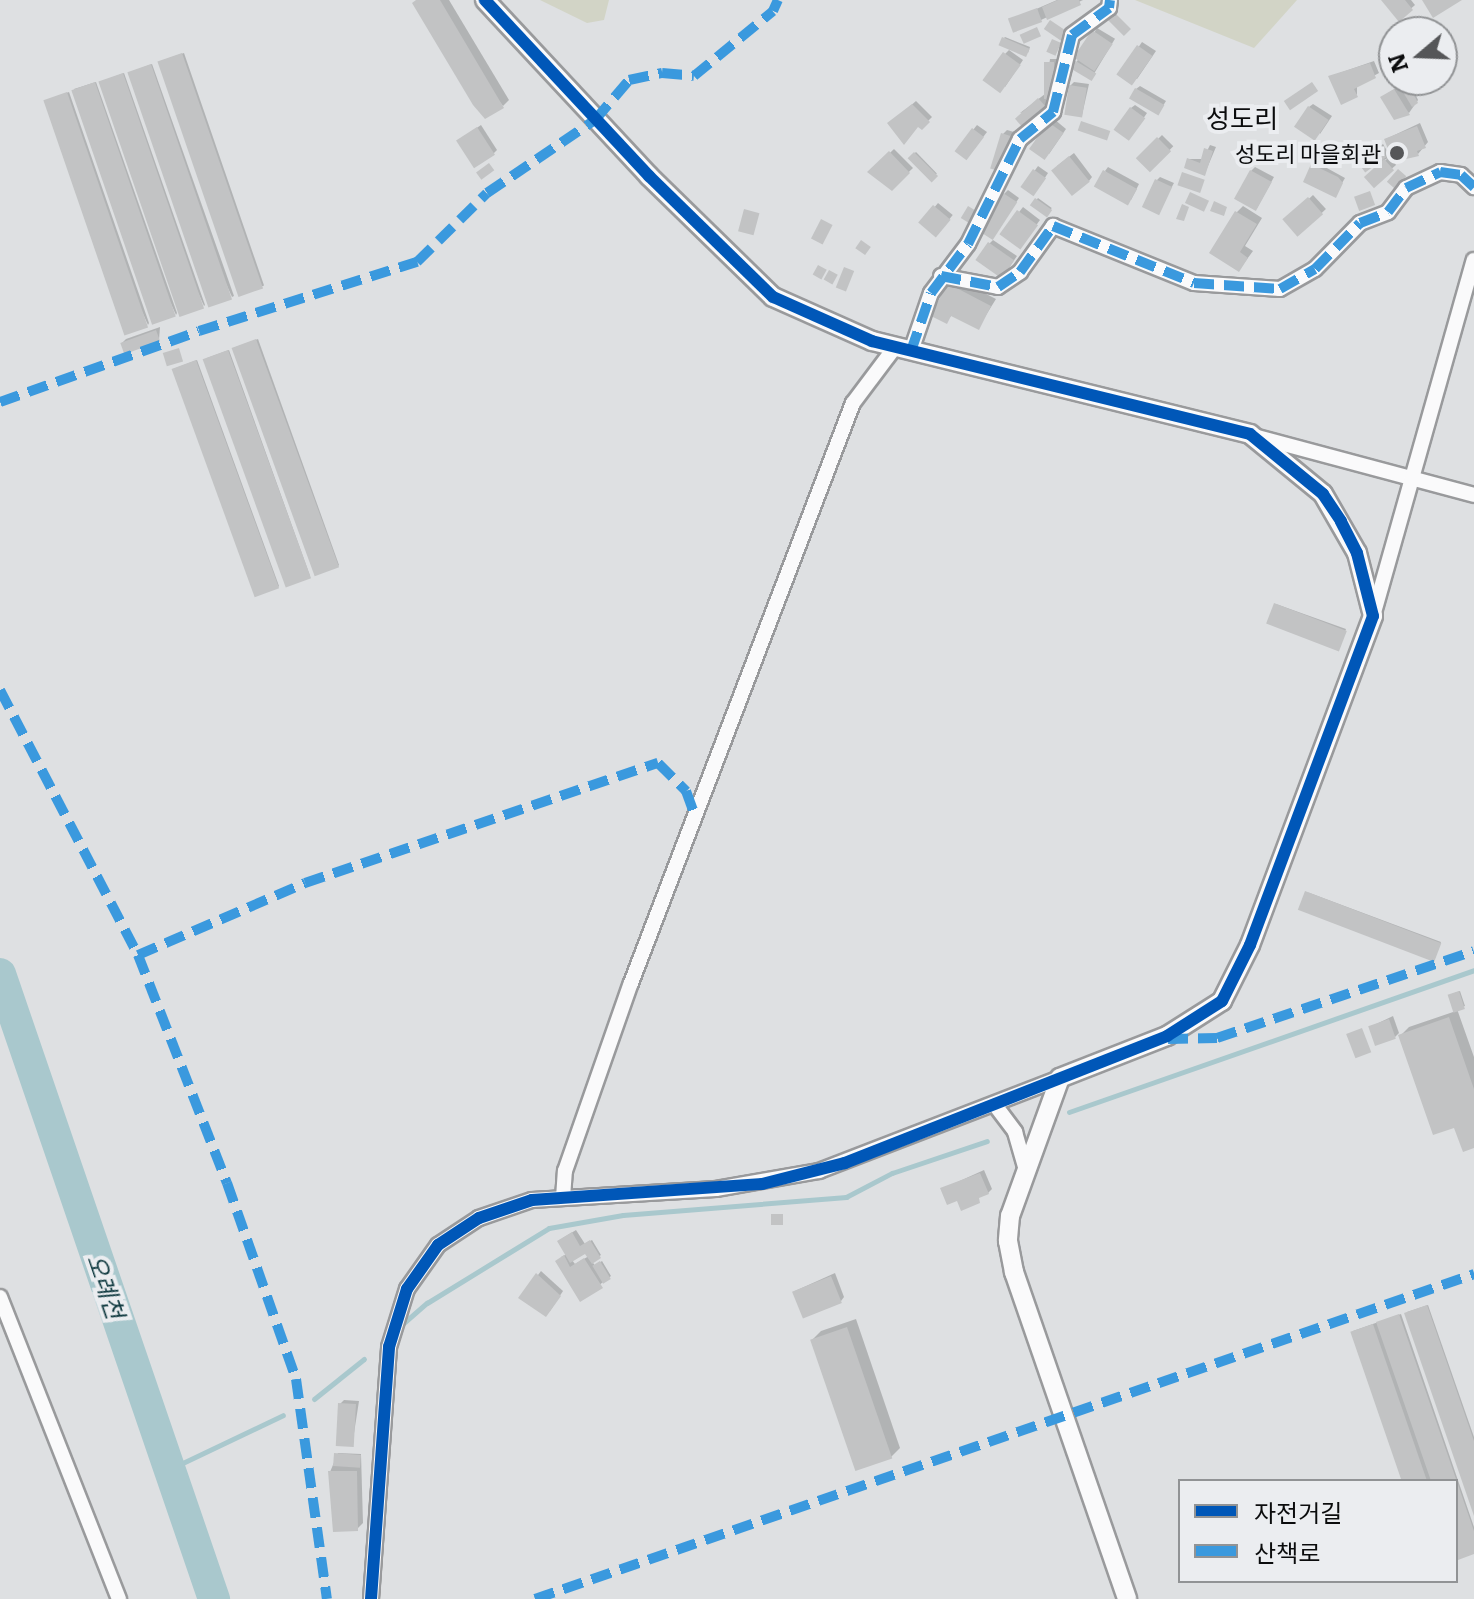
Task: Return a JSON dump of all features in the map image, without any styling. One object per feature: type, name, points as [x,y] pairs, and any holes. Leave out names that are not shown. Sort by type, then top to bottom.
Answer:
[{"type":"street","points":[[485,0],[659,186],[773,297],[903,349],[1250,434],[1474,495]]},
{"type":"street","points":[[563,1198],[565,1171],[631,983],[853,403],[903,349],[941,276],[968,244],[1020,139],[1053,112],[1072,35],[1109,8],[1110,0]]},
{"type":"street","points":[[941,276],[998,287],[1020,272],[1053,226],[1194,283],[1280,289],[1315,269],[1360,223],[1388,212],[1406,188],[1440,172],[1461,175],[1474,187]]},
{"type":"street","points":[[371,1599],[389,1347],[407,1289],[438,1245],[479,1218],[532,1200],[776,1181],[845,1163],[1167,1036],[1222,1001],[1250,945],[1373,616],[1414,481],[1474,260]]},
{"type":"street","points":[[1250,434],[1323,494],[1357,553],[1373,616]]},
{"type":"street","points":[[1060,1078],[1025,1166],[1010,1216],[1014,1272],[1127,1599]]},
{"type":"street","points":[[995,1105],[1015,1132],[1025,1166]]},
{"type":"street","points":[[0,1297],[119,1599]]},
{"type":"shaded area","points":[[540,0],[609,0],[604,20],[587,23]]},
{"type":"shaded area","points":[[1135,0],[1297,0],[1254,48]]},
{"type":"building","points":[[416,0],[440,0],[504,108],[485,119],[473,105],[412,3]]},
{"type":"building","points":[[1058,0],[1079,0],[1081,5],[1047,20],[1042,7]]},
{"type":"building","points":[[1381,0],[1405,0],[1413,10],[1406,16],[1394,16]]},
{"type":"building","points":[[1422,0],[1462,0],[1436,16],[1432,16]]},
{"type":"building","points":[[1037,8],[1042,22],[1013,33],[1008,19]]},
{"type":"building","points":[[1114,12],[1131,29],[1124,36],[1107,19]]},
{"type":"building","points":[[1050,20],[1068,32],[1062,41],[1044,29]]},
{"type":"building","points":[[1037,27],[1041,36],[1024,44],[1020,35]]},
{"type":"building","points":[[1092,30],[1113,44],[1094,71],[1074,57]]},
{"type":"building","points":[[1002,37],[1030,49],[1026,57],[998,45]]},
{"type":"building","points":[[1052,39],[1061,43],[1055,56],[1046,52]]},
{"type":"building","points":[[1137,45],[1153,56],[1132,85],[1116,74]]},
{"type":"building","points":[[1003,52],[1021,65],[1000,93],[982,80]]},
{"type":"building","points":[[182,53],[263,288],[238,297],[157,61]]},
{"type":"building","points":[[1074,60],[1096,73],[1092,81],[1069,68]]},
{"type":"building","points":[[1044,62],[1054,62],[1054,99],[1044,99]]},
{"type":"building","points":[[1370,63],[1376,78],[1354,89],[1358,97],[1341,105],[1328,76]]},
{"type":"building","points":[[151,64],[232,299],[208,308],[127,72]]},
{"type":"building","points":[[123,73],[204,308],[179,317],[98,81]]},
{"type":"building","points":[[95,82],[176,316],[152,325],[71,90]]},
{"type":"building","points":[[1312,82],[1318,91],[1290,110],[1284,101]]},
{"type":"building","points":[[1069,85],[1087,88],[1082,117],[1064,115]]},
{"type":"building","points":[[1135,88],[1164,105],[1158,115],[1129,98]]},
{"type":"building","points":[[67,92],[148,327],[124,336],[43,100]]},
{"type":"building","points":[[1398,96],[1410,115],[1394,120],[1380,97]]},
{"type":"building","points":[[1405,96],[1415,96],[1418,103],[1412,107]]},
{"type":"building","points":[[1038,98],[1048,109],[1025,130],[1015,119]]},
{"type":"building","points":[[912,104],[930,122],[922,130],[918,127],[904,145],[887,123]]},
{"type":"building","points":[[1308,106],[1329,120],[1315,141],[1294,127]]},
{"type":"building","points":[[1130,107],[1145,118],[1129,141],[1114,130]]},
{"type":"building","points":[[1081,121],[1110,131],[1107,141],[1078,130]]},
{"type":"building","points":[[1048,122],[1064,133],[1045,160],[1029,149]]},
{"type":"building","points":[[1417,126],[1426,148],[1417,151],[1419,156],[1393,162],[1384,139]]},
{"type":"building","points":[[477,127],[495,155],[474,168],[456,141]]},
{"type":"building","points":[[972,128],[984,137],[967,160],[955,151]]},
{"type":"building","points":[[1001,133],[1011,136],[1000,171],[990,168]]},
{"type":"building","points":[[1157,137],[1171,151],[1150,172],[1136,158]]},
{"type":"building","points":[[1378,146],[1386,157],[1365,173],[1357,161]]},
{"type":"building","points":[[1204,148],[1213,151],[1205,176],[1184,168],[1187,158],[1200,163]]},
{"type":"building","points":[[889,151],[910,173],[892,191],[867,172]]},
{"type":"building","points":[[914,152],[938,176],[932,182],[908,158]]},
{"type":"building","points":[[1069,156],[1090,182],[1072,196],[1051,170]]},
{"type":"building","points":[[1384,159],[1394,170],[1374,188],[1364,177]]},
{"type":"building","points":[[489,163],[494,170],[481,180],[476,172]]},
{"type":"building","points":[[1311,164],[1338,177],[1343,183],[1336,198],[1303,182]]},
{"type":"building","points":[[1033,169],[1046,178],[1033,196],[1020,187]]},
{"type":"building","points":[[1398,169],[1406,176],[1395,189],[1387,182]]},
{"type":"building","points":[[1103,170],[1137,189],[1128,206],[1094,187]]},
{"type":"building","points":[[1250,170],[1272,182],[1256,211],[1234,199]]},
{"type":"building","points":[[1182,172],[1205,180],[1200,193],[1177,185]]},
{"type":"building","points":[[1155,179],[1172,187],[1159,215],[1142,207]]},
{"type":"building","points":[[1370,191],[1375,205],[1359,211],[1354,197]]},
{"type":"building","points":[[1190,192],[1209,201],[1204,212],[1185,203]]},
{"type":"building","points":[[1003,193],[1017,202],[993,240],[978,231]]},
{"type":"building","points":[[1308,197],[1323,214],[1297,237],[1282,219]]},
{"type":"building","points":[[1035,198],[1052,210],[1047,217],[1030,205]]},
{"type":"building","points":[[1214,201],[1227,207],[1224,216],[1210,211]]},
{"type":"building","points":[[1182,204],[1189,207],[1184,221],[1176,219]]},
{"type":"building","points":[[933,205],[951,220],[936,237],[918,223]]},
{"type":"building","points":[[968,206],[978,212],[971,224],[961,218]]},
{"type":"building","points":[[744,209],[759,213],[754,235],[738,231]]},
{"type":"building","points":[[1017,210],[1038,225],[1020,250],[999,234]]},
{"type":"building","points":[[1235,211],[1257,224],[1240,252],[1248,258],[1239,272],[1209,253]]},
{"type":"building","points":[[821,219],[833,225],[823,245],[811,239]]},
{"type":"building","points":[[861,240],[871,247],[865,255],[855,248]]},
{"type":"building","points":[[988,242],[1014,260],[1002,278],[975,260]]},
{"type":"building","points":[[818,265],[827,270],[821,279],[813,275]]},
{"type":"building","points":[[844,267],[854,271],[846,292],[836,287]]},
{"type":"building","points":[[829,270],[838,275],[832,284],[824,280]]},
{"type":"building","points":[[947,283],[991,306],[979,330],[951,316],[947,324],[931,316]]},
{"type":"building","points":[[156,330],[160,341],[124,354],[120,343]]},
{"type":"building","points":[[256,339],[339,567],[315,576],[232,348]]},
{"type":"building","points":[[179,348],[183,361],[167,366],[163,353]]},
{"type":"building","points":[[228,350],[311,578],[286,588],[203,359]]},
{"type":"building","points":[[196,360],[279,588],[255,597],[172,369]]},
{"type":"building","points":[[1274,603],[1347,631],[1339,651],[1266,624]]},
{"type":"building","points":[[1305,891],[1441,943],[1434,962],[1298,910]]},
{"type":"building","points":[[1459,991],[1465,1009],[1453,1013],[1448,995]]},
{"type":"building","points":[[1449,1017],[1474,1089],[1474,1148],[1463,1152],[1454,1128],[1433,1135],[1398,1035]]},
{"type":"building","points":[[1389,1019],[1396,1039],[1375,1046],[1368,1026]]},
{"type":"building","points":[[1362,1028],[1371,1052],[1355,1058],[1346,1034]]},
{"type":"building","points":[[980,1173],[989,1194],[979,1198],[980,1203],[961,1211],[957,1201],[947,1205],[940,1188]]},
{"type":"building","points":[[771,1214],[783,1214],[783,1225],[771,1225]]},
{"type":"building","points":[[572,1232],[580,1246],[590,1240],[601,1258],[592,1264],[585,1254],[570,1263],[557,1241]]},
{"type":"building","points":[[564,1255],[570,1267],[584,1258],[603,1288],[580,1302],[555,1261]]},
{"type":"building","points":[[600,1261],[611,1279],[603,1284],[592,1266]]},
{"type":"building","points":[[536,1273],[561,1296],[546,1317],[518,1298]]},
{"type":"building","points":[[831,1276],[842,1303],[803,1319],[792,1292]]},
{"type":"building","points":[[1427,1305],[1474,1441],[1474,1516],[1404,1313]]},
{"type":"building","points":[[1399,1314],[1456,1479],[1430,1479],[1376,1322]]},
{"type":"building","points":[[1373,1324],[1426,1479],[1401,1479],[1350,1332]]},
{"type":"building","points":[[847,1327],[892,1458],[855,1471],[810,1340]]},
{"type":"building","points":[[338,1403],[356,1404],[354,1447],[336,1446]]},
{"type":"building","points":[[334,1453],[361,1455],[360,1468],[333,1466]]},
{"type":"building","points":[[328,1471],[357,1471],[358,1531],[333,1532]]},
{"type":"building","points":[[1458,1485],[1474,1531],[1474,1554],[1458,1560]]},
{"type":"waterway","points":[[1069,1112],[1474,970]]},
{"type":"waterway","name":"오례천","points":[[0,974],[214,1599]]},
{"type":"waterway","points":[[399,1327],[427,1303],[549,1228],[623,1215],[846,1197],[892,1173],[987,1141]]},
{"type":"waterway","points":[[314,1399],[364,1359]]},
{"type":"waterway","points":[[170,1469],[283,1415]]},
{"type":"marked path","points":[[0,402],[199,331],[417,262],[487,193],[595,120],[629,80],[662,73],[694,76],[773,11],[778,0]]},
{"type":"marked path","points":[[911,351],[931,293],[968,244],[1020,139],[1053,112],[1072,35],[1109,8],[1110,0]]},
{"type":"marked path","points":[[941,276],[998,287],[1020,272],[1053,226],[1194,283],[1280,289],[1315,269],[1360,223],[1388,212],[1406,188],[1440,172],[1461,175],[1474,187]]},
{"type":"marked path","points":[[0,690],[138,955],[227,1183],[296,1379],[327,1599]]},
{"type":"marked path","points":[[138,955],[305,883],[658,763],[686,791],[695,816]]},
{"type":"marked path","points":[[1168,1039],[1217,1038],[1474,951]]},
{"type":"marked path","points":[[535,1599],[1474,1274]]},
{"type":"cycle path","points":[[371,1599],[389,1347],[407,1289],[438,1245],[479,1218],[532,1200],[762,1184],[845,1163],[1167,1036],[1222,1001],[1250,945],[1373,616],[1357,553],[1323,494],[1250,434],[872,341],[773,297],[649,176],[485,0]]},
{"type":"place","name":"성도리 마을회관","points":[[1397,153]]},
{"type":"district","name":"성도리","points":[[1242,117]]}]
